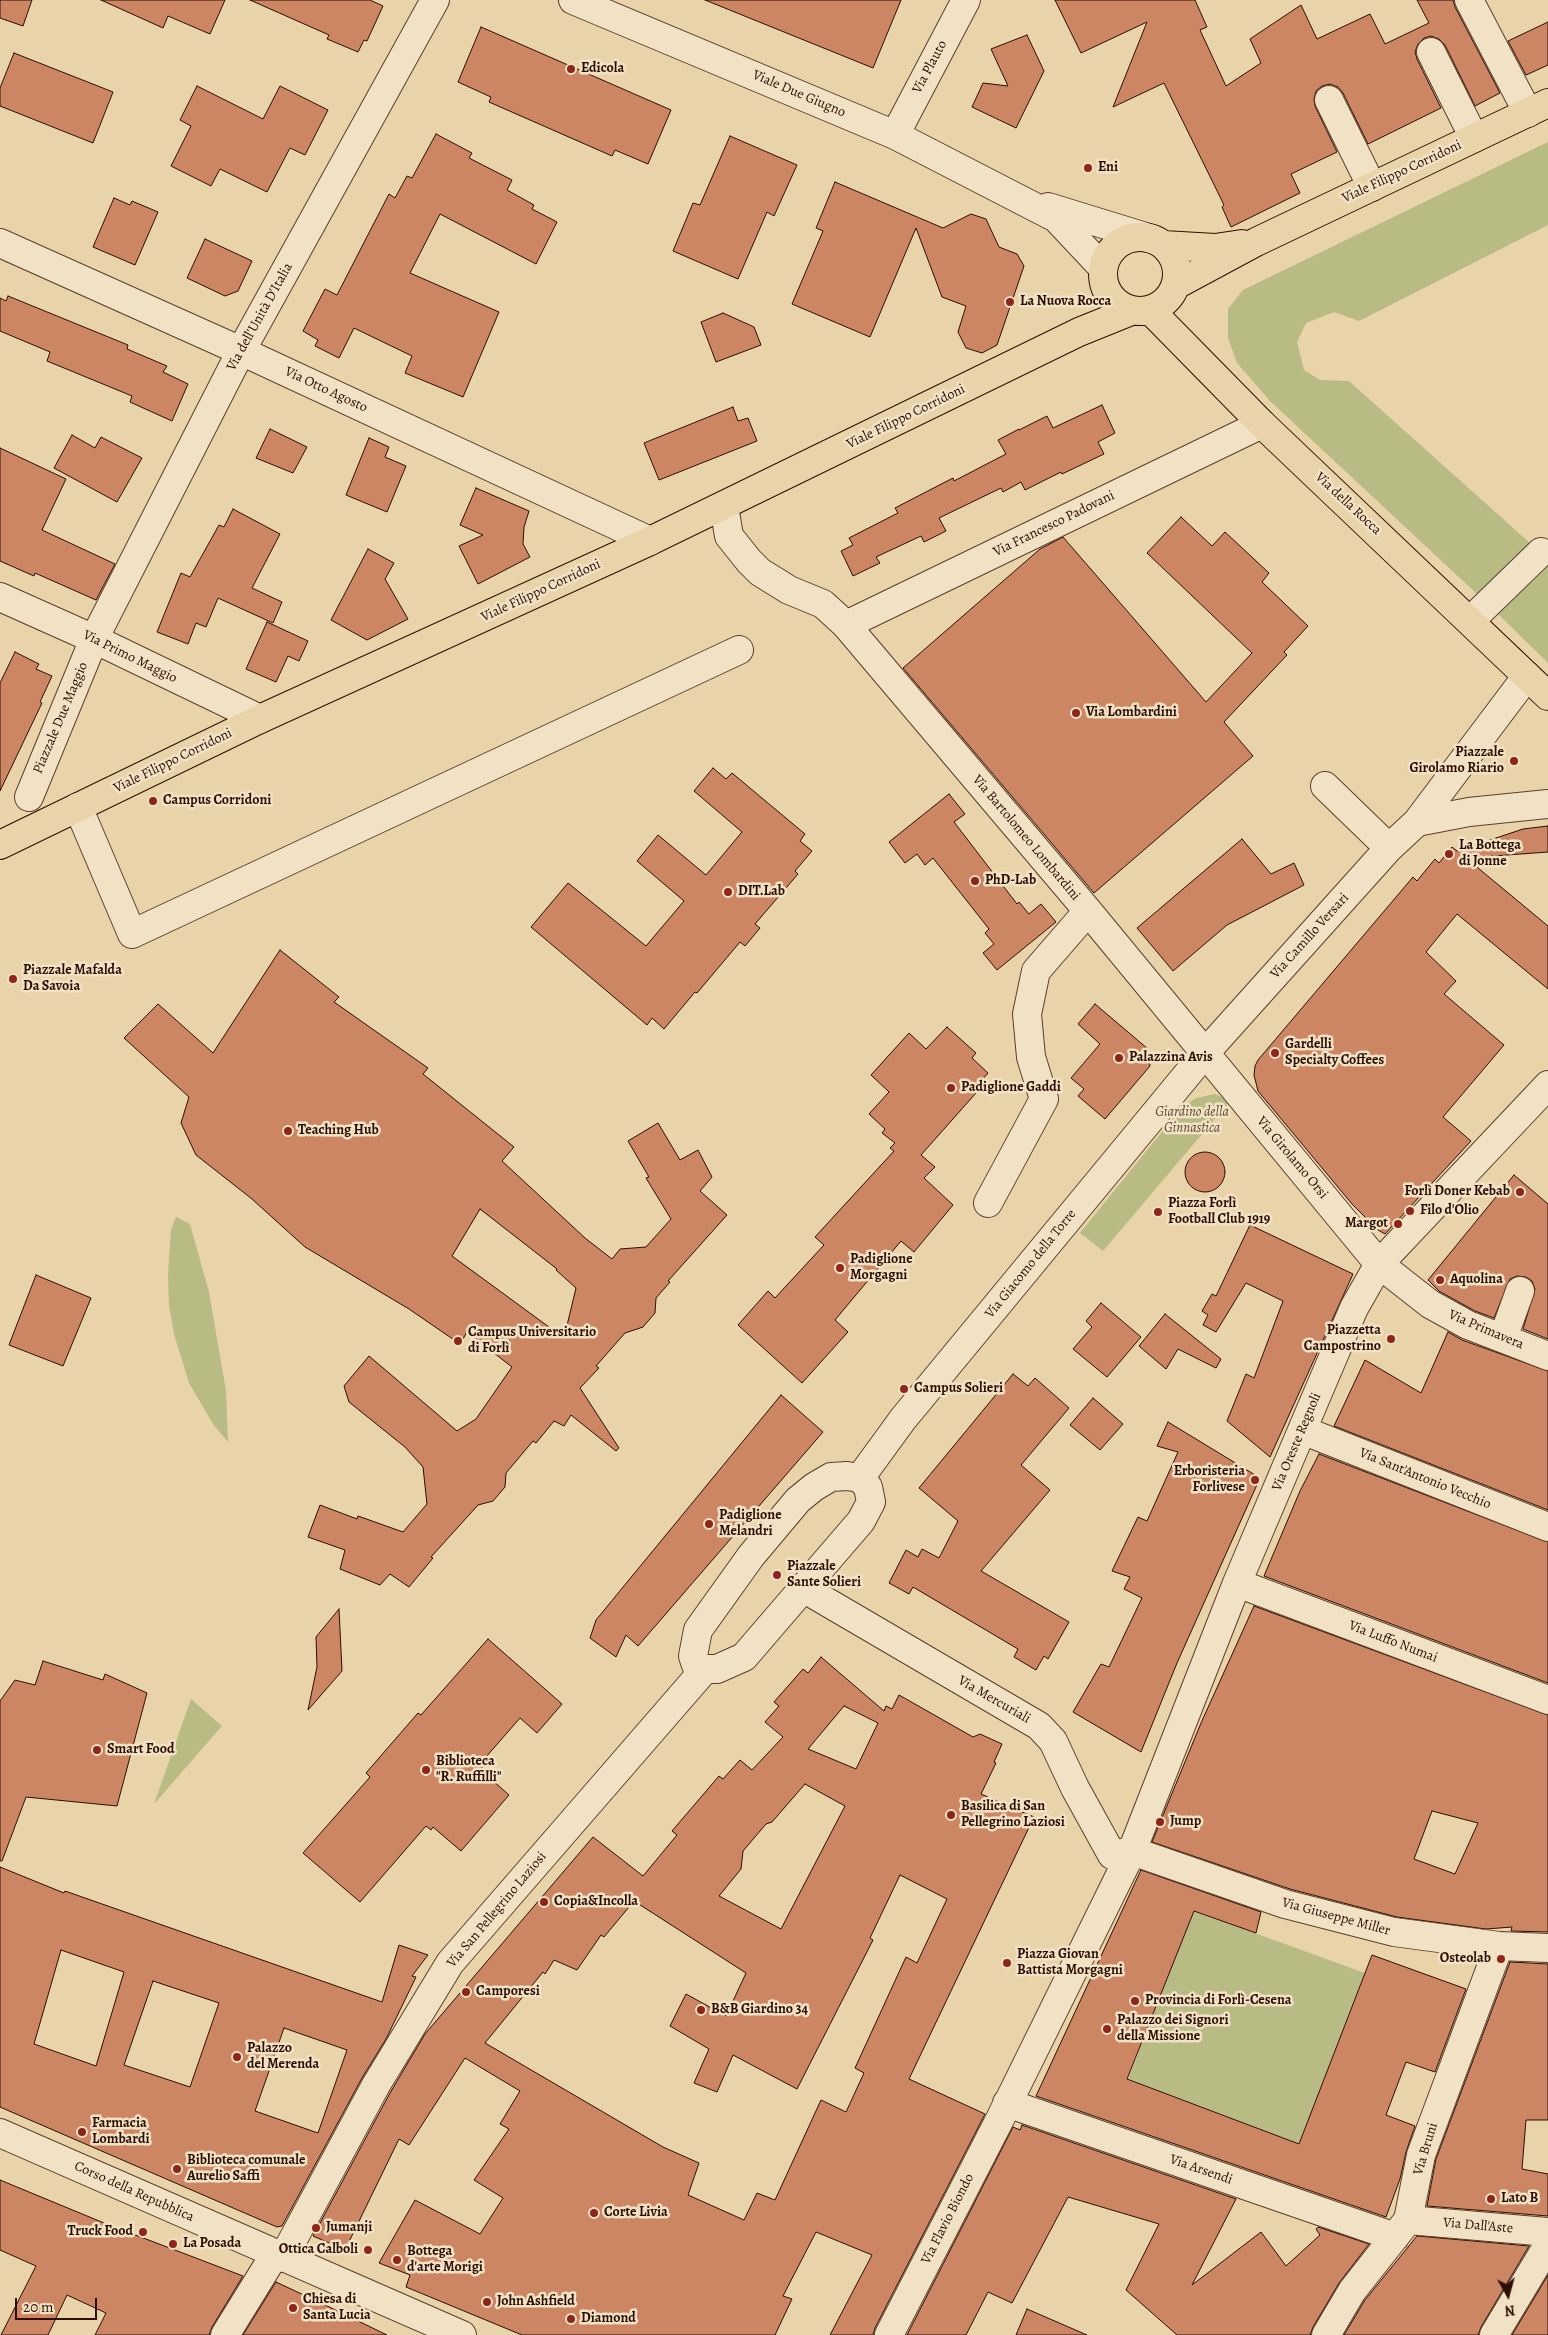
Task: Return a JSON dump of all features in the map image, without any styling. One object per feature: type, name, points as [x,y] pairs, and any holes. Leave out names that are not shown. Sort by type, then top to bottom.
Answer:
[{"type":"main road","name":"Viale Filippo Corridoni","points":[[1176,286],[1256,242],[1538,108]]},
{"type":"main road","points":[[1133,238],[1158,242],[1176,263],[1178,274],[1176,286],[1166,301],[1140,310],[1115,302],[1105,280],[1107,256],[1116,246],[1133,238]]},
{"type":"main road","name":"Viale Filippo Corridoni","points":[[1158,242],[1215,248],[1256,242]]},
{"type":"main road","name":"Viale Filippo Corridoni","points":[[1079,332],[1105,280]]},
{"type":"main road","name":"Viale Filippo Corridoni","points":[[0,845],[260,719],[724,506],[1079,332],[1140,310]]},
{"type":"main road","name":"Via della Rocca","points":[[1140,310],[1471,620],[1548,696]]},
{"type":"street","name":"Via dell'Unità D'Italia","points":[[94,639],[241,351],[434,0]]},
{"type":"street","name":"Viale Due Giugno","points":[[573,0],[895,135],[1019,198],[1056,218],[1076,238],[1105,280]]},
{"type":"street","name":"Via Plauto","points":[[895,135],[966,0]]},
{"type":"street","points":[[1469,0],[1538,108]]},
{"type":"street","points":[[1431,52],[1474,138]]},
{"type":"street","points":[[1329,100],[1372,187]]},
{"type":"street","name":"Viale Due Giugno","points":[[1019,198],[1158,242]]},
{"type":"street","name":"Via Otto Agosto","points":[[0,243],[241,351],[650,541]]},
{"type":"street","name":"Via Francesco Padovani","points":[[846,624],[1262,424]]},
{"type":"street","name":"Via Bartolomeo Lombardini","points":[[724,506],[729,536],[760,572],[790,590],[823,604],[846,624],[1205,1053]]},
{"type":"street","points":[[1471,620],[1541,552]]},
{"type":"street","name":"Via Primo Maggio","points":[[0,597],[94,639],[260,719]]},
{"type":"street","name":"Piazzale Due Maggio","points":[[28,797],[94,639]]},
{"type":"street","points":[[78,807],[132,934],[739,650]]},
{"type":"street","points":[[1417,822],[1527,676]]},
{"type":"street","points":[[1325,786],[1389,848]]},
{"type":"street","points":[[1417,822],[1469,812],[1548,804]]},
{"type":"street","name":"Via Camillo Versari","points":[[1205,1053],[1389,848],[1417,822]]},
{"type":"street","points":[[988,1203],[1044,1099],[1031,1057],[1027,1014],[1036,972],[1088,911]]},
{"type":"street","name":"Via Girolamo Orsi","points":[[1205,1053],[1379,1264]]},
{"type":"street","name":"Via Giacomo della Torre","points":[[860,1478],[903,1419],[1205,1053]]},
{"type":"street","name":"Via Oreste Regnoli","points":[[1132,1851],[1237,1583],[1354,1308],[1379,1264],[1548,1086]]},
{"type":"street","name":"Via Primavera","points":[[1379,1264],[1430,1304],[1468,1325],[1548,1356]]},
{"type":"street","points":[[1503,1338],[1520,1292]]},
{"type":"street","name":"Via Sant'Antonio Vecchio","points":[[1302,1430],[1548,1527]]},
{"type":"street","points":[[831,1477],[860,1478],[868,1487],[871,1502],[861,1522],[744,1657],[717,1669],[705,1669],[696,1664],[693,1656],[698,1630],[751,1556],[798,1500],[814,1487],[831,1477]]},
{"type":"street","name":"Via Luffo Numai","points":[[1237,1583],[1548,1700]]},
{"type":"street","name":"Via Mercuriali","points":[[803,1588],[1039,1726],[1053,1741],[1075,1788],[1112,1855],[1132,1851]]},
{"type":"street","name":"Via San Pellegrino Laziosi","points":[[225,2335],[279,2256],[376,2085],[450,1963],[705,1669]]},
{"type":"street","points":[[1007,2103],[1132,1851]]},
{"type":"street","name":"Via Giuseppe Miller","points":[[1132,1851],[1285,1904],[1394,1932],[1499,1946],[1548,1948]]},
{"type":"street","name":"Via Bruni","points":[[1326,2335],[1352,2292],[1401,2228],[1421,2155],[1499,1946]]},
{"type":"street","name":"Via Arsendi","points":[[1007,2103],[1401,2228]]},
{"type":"street","name":"Via Flavio Biondo","points":[[889,2335],[1007,2103]]},
{"type":"street","name":"Corso della Repubblica","points":[[0,2133],[462,2335]]},
{"type":"street","name":"Via Dall'Aste","points":[[1401,2228],[1548,2232]]},
{"type":"street","points":[[1494,2335],[1548,2245]]},
{"type":"green space","points":[[1548,142],[1548,225],[1359,321],[1334,312],[1306,323],[1297,342],[1304,370],[1320,380],[1349,381],[1531,544],[1477,594],[1270,401],[1237,363],[1228,338],[1228,309],[1243,290]]},
{"type":"green space","points":[[1545,562],[1548,565],[1548,663],[1497,613]]},
{"type":"green space","name":"Giardino della Ginnastica","points":[[1215,1094],[1230,1101],[1103,1251],[1080,1233],[1182,1107],[1196,1098]]},
{"type":"green space","points":[[176,1217],[190,1224],[209,1292],[226,1391],[228,1442],[213,1424],[189,1383],[174,1334],[169,1305],[168,1274],[171,1230]]},
{"type":"green space","points":[[191,1699],[222,1726],[154,1804]]},
{"type":"green space","points":[[1194,1911],[1365,1973],[1299,2144],[1128,2079]]},
{"type":"building","points":[[0,0],[32,0],[23,26],[0,18]]},
{"type":"building","points":[[101,0],[225,0],[210,34],[168,16],[163,28]]},
{"type":"building","points":[[250,0],[370,0],[383,6],[367,41],[364,40],[358,52],[327,39],[329,35]]},
{"type":"building","points":[[705,0],[901,0],[873,68]]},
{"type":"building","points":[[1055,0],[1195,0],[1207,27],[1200,30],[1226,86],[1261,63],[1250,39],[1301,5],[1317,39],[1370,14],[1385,44],[1429,23],[1417,0],[1453,0],[1500,93],[1475,106],[1445,45],[1439,39],[1431,36],[1424,38],[1418,44],[1415,52],[1441,108],[1368,144],[1343,93],[1338,87],[1330,84],[1322,86],[1316,91],[1315,106],[1337,152],[1291,174],[1300,193],[1231,227],[1222,207],[1224,205],[1164,83],[1113,107],[1147,22],[1081,53]]},
{"type":"building","points":[[1548,22],[1548,65],[1526,75],[1508,41]]},
{"type":"building","points":[[481,27],[671,110],[648,164],[615,150],[612,156],[489,102],[491,97],[458,82]]},
{"type":"building","points":[[1027,35],[1044,71],[1016,128],[972,107],[983,83],[1008,86],[991,49]]},
{"type":"building","points":[[14,53],[113,92],[93,143],[0,106],[0,88]]},
{"type":"building","points":[[197,86],[263,119],[280,86],[328,110],[305,155],[290,148],[267,192],[220,169],[211,186],[171,166],[191,126],[180,120]]},
{"type":"building","points":[[436,134],[472,153],[469,158],[512,180],[507,190],[534,205],[532,209],[557,222],[536,264],[440,214],[410,273],[499,312],[463,397],[405,373],[412,356],[354,328],[339,358],[315,346],[318,340],[303,331],[325,289],[337,295],[389,194],[395,198],[407,176],[412,178]]},
{"type":"building","points":[[730,136],[797,165],[774,216],[767,212],[738,279],[673,251],[693,203],[700,205]]},
{"type":"building","points":[[835,182],[943,228],[971,214],[986,219],[999,247],[1017,254],[1024,266],[997,345],[982,353],[966,348],[958,332],[966,306],[942,297],[916,228],[870,337],[792,304],[823,231],[816,228]]},
{"type":"building","points":[[114,198],[130,205],[132,201],[158,212],[135,265],[93,247]]},
{"type":"building","points":[[205,239],[252,261],[238,291],[225,296],[187,278]]},
{"type":"building","points":[[8,296],[128,345],[127,349],[167,366],[163,372],[188,384],[172,421],[130,402],[132,396],[47,361],[50,352],[0,331],[0,298],[6,301]]},
{"type":"building","points":[[723,313],[754,327],[761,345],[716,362],[701,322]]},
{"type":"building","points":[[1102,405],[1115,433],[1098,442],[1104,454],[1025,490],[1021,482],[1003,492],[1001,488],[939,518],[946,531],[924,542],[921,536],[876,557],[880,563],[853,576],[841,551],[853,545],[849,538],[898,513],[895,508],[953,478],[954,481],[1006,454],[998,440],[1047,416],[1053,428]]},
{"type":"building","points":[[733,407],[738,421],[748,418],[757,441],[659,480],[644,443]]},
{"type":"building","points":[[270,429],[307,447],[293,473],[256,458]]},
{"type":"building","points":[[72,435],[95,448],[101,437],[142,458],[117,502],[54,468]]},
{"type":"building","points":[[369,438],[389,447],[385,457],[406,466],[387,512],[346,495]]},
{"type":"building","points":[[0,448],[66,479],[42,530],[115,564],[96,600],[35,573],[34,576],[0,561]]},
{"type":"building","points":[[476,488],[529,511],[524,527],[523,544],[530,557],[478,584],[459,546],[483,535],[460,525]]},
{"type":"building","points":[[233,509],[280,534],[252,588],[282,602],[273,623],[218,598],[206,627],[196,623],[188,644],[157,632],[181,573],[190,577],[219,525],[224,527]]},
{"type":"building","name":"Via Lombardini","points":[[1181,517],[1212,546],[1225,532],[1269,573],[1262,582],[1308,626],[1284,652],[1287,655],[1224,722],[1253,756],[1094,893],[903,668],[1040,549],[1063,537],[1206,702],[1252,653],[1147,553]]},
{"type":"building","points":[[368,549],[394,563],[385,579],[408,619],[367,640],[331,620]]},
{"type":"building","points":[[267,622],[308,641],[299,661],[288,656],[276,682],[246,669]]},
{"type":"building","points":[[15,652],[39,664],[36,669],[52,676],[40,702],[42,703],[0,791],[0,683]]},
{"type":"building","name":"DIT.Lab","points":[[713,768],[726,779],[732,773],[805,834],[800,841],[812,851],[795,871],[798,874],[755,924],[760,928],[745,946],[740,942],[664,1029],[652,1018],[647,1025],[531,927],[568,883],[646,946],[684,901],[637,861],[658,835],[706,875],[742,832],[694,791]]},
{"type":"building","name":"PhD-Lab","points":[[949,794],[965,814],[954,822],[1017,904],[1019,902],[1029,914],[1041,904],[1056,922],[997,970],[983,953],[994,944],[985,933],[989,929],[933,858],[925,865],[917,854],[905,863],[889,842]]},
{"type":"building","points":[[1548,826],[1548,852],[1466,858],[1548,926],[1548,989],[1457,914],[1426,952],[1456,981],[1444,994],[1504,1045],[1443,1117],[1471,1141],[1385,1234],[1378,1230],[1352,1204],[1258,1091],[1254,1075],[1255,1066],[1258,1060],[1413,877],[1417,881],[1435,859],[1439,863],[1452,847],[1457,851],[1523,829]]},
{"type":"building","points":[[1242,839],[1271,874],[1294,863],[1304,885],[1227,925],[1173,971],[1137,928]]},
{"type":"building","points":[[280,950],[339,997],[334,1002],[428,1068],[423,1074],[514,1147],[502,1161],[585,1238],[612,1259],[620,1249],[646,1247],[671,1219],[646,1178],[649,1177],[628,1141],[658,1123],[680,1160],[698,1150],[712,1177],[700,1191],[727,1215],[668,1281],[670,1282],[656,1298],[655,1313],[643,1327],[625,1333],[596,1366],[599,1368],[580,1388],[619,1448],[616,1451],[571,1415],[564,1426],[554,1421],[536,1443],[533,1441],[506,1473],[505,1487],[493,1501],[478,1505],[431,1557],[433,1558],[409,1587],[390,1574],[380,1585],[340,1569],[345,1550],[308,1537],[320,1505],[357,1519],[358,1516],[403,1532],[427,1504],[423,1467],[405,1447],[349,1402],[344,1386],[369,1356],[457,1431],[476,1419],[512,1367],[467,1332],[460,1344],[409,1309],[305,1247],[252,1199],[196,1155],[181,1123],[189,1097],[124,1038],[158,1004],[213,1053]],"holes":[[[480,1209],[557,1269],[576,1288],[564,1338],[452,1256]]]},
{"type":"building","name":"Palazzina Avis","points":[[1095,1004],[1148,1049],[1150,1066],[1105,1119],[1078,1096],[1084,1089],[1071,1078],[1100,1044],[1078,1024]]},
{"type":"building","points":[[947,1027],[976,1053],[972,1058],[988,1073],[981,1081],[984,1084],[921,1155],[935,1167],[924,1178],[953,1205],[914,1252],[901,1241],[835,1320],[848,1332],[802,1383],[738,1325],[768,1291],[775,1298],[824,1245],[815,1237],[894,1151],[890,1148],[895,1143],[882,1133],[885,1129],[869,1114],[889,1092],[871,1075],[909,1033],[926,1049]]},
{"type":"building","points":[[1205,1152],[1219,1158],[1225,1172],[1219,1186],[1205,1192],[1191,1186],[1185,1172],[1191,1158]]},
{"type":"building","points":[[1514,1175],[1548,1204],[1548,1339],[1523,1329],[1535,1289],[1532,1281],[1526,1277],[1517,1276],[1510,1279],[1494,1318],[1475,1311],[1439,1291],[1428,1280]]},
{"type":"building","points":[[1250,1225],[1353,1274],[1270,1457],[1227,1421],[1246,1374],[1254,1378],[1283,1301],[1246,1283],[1216,1332],[1203,1325],[1208,1315],[1202,1311],[1212,1294],[1216,1296]]},
{"type":"building","points":[[36,1275],[91,1298],[63,1366],[9,1345]]},
{"type":"building","points":[[1101,1303],[1141,1337],[1107,1377],[1073,1349],[1092,1327],[1086,1321]]},
{"type":"building","points":[[1165,1314],[1221,1359],[1216,1368],[1178,1349],[1166,1369],[1139,1346]]},
{"type":"building","points":[[1448,1332],[1462,1340],[1548,1371],[1548,1510],[1334,1426],[1365,1360],[1421,1393]]},
{"type":"building","points":[[1013,1374],[1028,1386],[1035,1378],[1069,1408],[1021,1465],[1050,1490],[981,1571],[1069,1622],[1048,1659],[1044,1656],[1036,1670],[1014,1657],[1018,1649],[913,1587],[909,1594],[889,1583],[906,1550],[918,1557],[922,1549],[939,1558],[958,1521],[919,1488]]},
{"type":"building","name":"Padiglione Melandri","points":[[781,1395],[823,1432],[638,1646],[626,1635],[616,1657],[590,1638],[596,1620]]},
{"type":"building","points":[[1093,1398],[1123,1424],[1100,1450],[1070,1425]]},
{"type":"building","points":[[1168,1422],[1260,1478],[1177,1663],[1141,1752],[1073,1712],[1101,1664],[1109,1667],[1142,1598],[1124,1589],[1130,1577],[1112,1571],[1138,1517],[1147,1521],[1178,1452],[1157,1446]]},
{"type":"building","points":[[1319,1454],[1548,1542],[1548,1683],[1264,1576],[1300,1491]]},
{"type":"building","points":[[1254,1606],[1548,1715],[1548,1932],[1511,1931],[1512,1927],[1486,1929],[1397,1917],[1290,1889],[1152,1842],[1201,1723]],"holes":[[[1432,1811],[1478,1823],[1455,1874],[1414,1859]]]},
{"type":"building","points":[[339,1609],[342,1671],[308,1710],[317,1667],[316,1637]]},
{"type":"building","name":"Biblioteca \"R. Ruffilli\"","points":[[488,1639],[562,1704],[537,1733],[520,1718],[479,1765],[484,1769],[482,1771],[509,1795],[461,1851],[433,1827],[431,1830],[426,1826],[360,1902],[303,1853],[370,1777],[366,1773],[418,1713],[421,1715]]},
{"type":"building","points":[[821,1657],[884,1711],[886,1706],[892,1709],[899,1695],[973,1737],[980,1734],[1002,1744],[994,1762],[996,1763],[981,1794],[1034,1817],[909,2079],[985,2114],[873,2335],[830,2335],[872,2255],[816,2232],[783,2296],[792,2299],[775,2335],[522,2335],[406,2287],[410,2275],[379,2263],[415,2200],[480,2234],[503,2198],[474,2180],[509,2129],[500,2124],[520,2091],[465,2058],[409,2145],[399,2139],[345,2250],[313,2236],[390,2093],[425,2034],[593,1837],[643,1876],[677,1835],[672,1831],[719,1776],[723,1779],[740,1760],[752,1770],[783,1737],[765,1722],[779,1706],[774,1702],[803,1669],[808,1673]],"holes":[[[844,1706],[878,1723],[856,1769],[808,1749]],[[805,1784],[845,1806],[781,1929],[719,1896],[741,1869],[743,1851],[766,1824],[772,1822]],[[900,1875],[947,1899],[917,1963],[906,1957],[855,2068],[864,2073],[846,2112],[821,2100],[775,2200],[757,2193],[744,2220],[688,2195],[699,2163],[663,2147],[485,2043],[543,1972],[545,1974],[554,1960],[577,1970],[601,1935],[604,1937],[634,1901],[746,1973],[726,2016],[686,1994],[670,2026],[709,2049],[694,2083],[717,2092],[733,2055],[797,2089],[873,1940],[870,1938]]]},
{"type":"building","points":[[43,1661],[103,1680],[105,1674],[147,1693],[117,1806],[26,1797],[2,1861],[0,1861],[0,1701],[15,1680],[35,1685]]},
{"type":"building","name":"Palazzo del Merenda","points":[[0,1867],[64,1893],[65,1891],[382,2002],[399,1945],[428,1955],[412,1976],[416,1977],[386,2039],[362,2078],[282,2226],[277,2227],[0,2107]],"holes":[[[61,1950],[124,1972],[96,2066],[34,2044]],[[153,1981],[219,2003],[190,2087],[124,2065]],[[284,2028],[347,2050],[318,2133],[255,2111]]]},
{"type":"building","name":"Palazzo dei Signori della Missione","points":[[1141,1870],[1261,1912],[1256,1933],[1194,1911],[1127,2079],[1299,2144],[1372,1955],[1466,1989],[1435,2072],[1406,2062],[1386,2115],[1415,2126],[1406,2152],[1400,2179],[1386,2217],[1036,2096]]},
{"type":"building","points":[[1510,1962],[1548,1964],[1548,2120],[1526,2120],[1522,2169],[1548,2174],[1548,2216],[1427,2206],[1436,2159]]},
{"type":"building","points":[[1022,2125],[1236,2199],[1192,2285],[1261,2232],[1286,2266],[1320,2235],[1316,2229],[1318,2227],[1369,2244],[1339,2283],[1310,2335],[1177,2335],[1126,2290],[1159,2224],[1068,2197],[1012,2303],[988,2292],[966,2335],[907,2335],[1013,2127],[1020,2130]]},
{"type":"building","points":[[0,2180],[104,2223],[243,2276],[209,2335],[95,2335],[106,2313],[67,2295],[48,2335],[1,2335],[36,2266],[0,2250]]},
{"type":"building","points":[[1417,2236],[1529,2246],[1478,2335],[1344,2335],[1365,2300]]},
{"type":"building","points":[[1548,2275],[1548,2335],[1512,2335]]},
{"type":"building","name":"Chiesa di Santa Lucia","points":[[276,2282],[325,2305],[387,2335],[243,2335]]},
{"type":"building","points":[[1027,2309],[1087,2335],[1016,2335]]},
{"type":"place","name":"Edicola","points":[[571,69]]},
{"type":"place","name":"Eni","points":[[1088,168]]},
{"type":"place","name":"La Nuova Rocca","points":[[1010,302]]},
{"type":"place","name":"Via Lombardini","points":[[1076,713]]},
{"type":"place","name":"Piazzale Girolamo Riario","points":[[1514,761]]},
{"type":"place","name":"Campus Corridoni","points":[[153,801]]},
{"type":"place","name":"La Bottega di Jonne","points":[[1449,854]]},
{"type":"place","name":"PhD-Lab","points":[[975,881]]},
{"type":"place","name":"DIT.Lab","points":[[728,892]]},
{"type":"place","name":"Piazzale Mafalda Da Savoia","points":[[13,979]]},
{"type":"place","name":"Gardelli Specialty Coffees","points":[[1275,1053]]},
{"type":"place","name":"Palazzina Avis","points":[[1119,1058]]},
{"type":"place","name":"Padiglione Gaddi","points":[[951,1088]]},
{"type":"place","name":"Teaching Hub","points":[[288,1131]]},
{"type":"place","name":"Forlì Doner Kebab","points":[[1520,1192]]},
{"type":"place","name":"Filo d'Olio","points":[[1410,1211]]},
{"type":"place","name":"Piazza Forlì Football Club 1919","points":[[1158,1212]]},
{"type":"place","name":"Margot","points":[[1398,1224]]},
{"type":"place","name":"Padiglione Morgagni","points":[[840,1268]]},
{"type":"place","name":"Aquolina","points":[[1440,1280]]},
{"type":"place","name":"Piazzetta Campostrino","points":[[1391,1339]]},
{"type":"place","name":"Campus Universitario di Forlì","points":[[458,1341]]},
{"type":"place","name":"Campus Solieri","points":[[904,1389]]},
{"type":"place","name":"Erboristeria Forlivese","points":[[1255,1480]]},
{"type":"place","name":"Padiglione Melandri","points":[[709,1524]]},
{"type":"place","name":"Piazzale Sante Solieri","points":[[777,1575]]},
{"type":"place","name":"Smart Food","points":[[97,1750]]},
{"type":"place","name":"Biblioteca \"R. Ruffilli\"","points":[[426,1770]]},
{"type":"place","name":"Basilica di San Pellegrino Laziosi","points":[[951,1815]]},
{"type":"place","name":"Jump","points":[[1160,1822]]},
{"type":"place","name":"Copia&Incolla","points":[[544,1902]]},
{"type":"place","name":"Osteolab","points":[[1501,1959]]},
{"type":"place","name":"Piazza Giovan Battista Morgagni","points":[[1007,1963]]},
{"type":"place","name":"Camporesi","points":[[466,1992]]},
{"type":"place","name":"Provincia di Forlì-Cesena","points":[[1135,2001]]},
{"type":"place","name":"B&B Giardino 34","points":[[701,2010]]},
{"type":"place","name":"Palazzo dei Signori della Missione","points":[[1107,2029]]},
{"type":"place","name":"Palazzo del Merenda","points":[[237,2057]]},
{"type":"place","name":"Farmacia Lombardi","points":[[82,2132]]},
{"type":"place","name":"Biblioteca comunale Aurelio Saffi","points":[[177,2169]]},
{"type":"place","name":"Lato B","points":[[1491,2199]]},
{"type":"place","name":"Corte Livia","points":[[594,2213]]},
{"type":"place","name":"Jumanji","points":[[316,2228]]},
{"type":"place","name":"Truck Food","points":[[143,2232]]},
{"type":"place","name":"La Posada","points":[[173,2244]]},
{"type":"place","name":"Ottica Calboli","points":[[368,2250]]},
{"type":"place","name":"Bottega d'arte Morigi","points":[[397,2260]]},
{"type":"place","name":"John Ashfield","points":[[487,2302]]},
{"type":"place","name":"Chiesa di Santa Lucia","points":[[293,2308]]},
{"type":"place","name":"Diamond","points":[[571,2319]]}]
